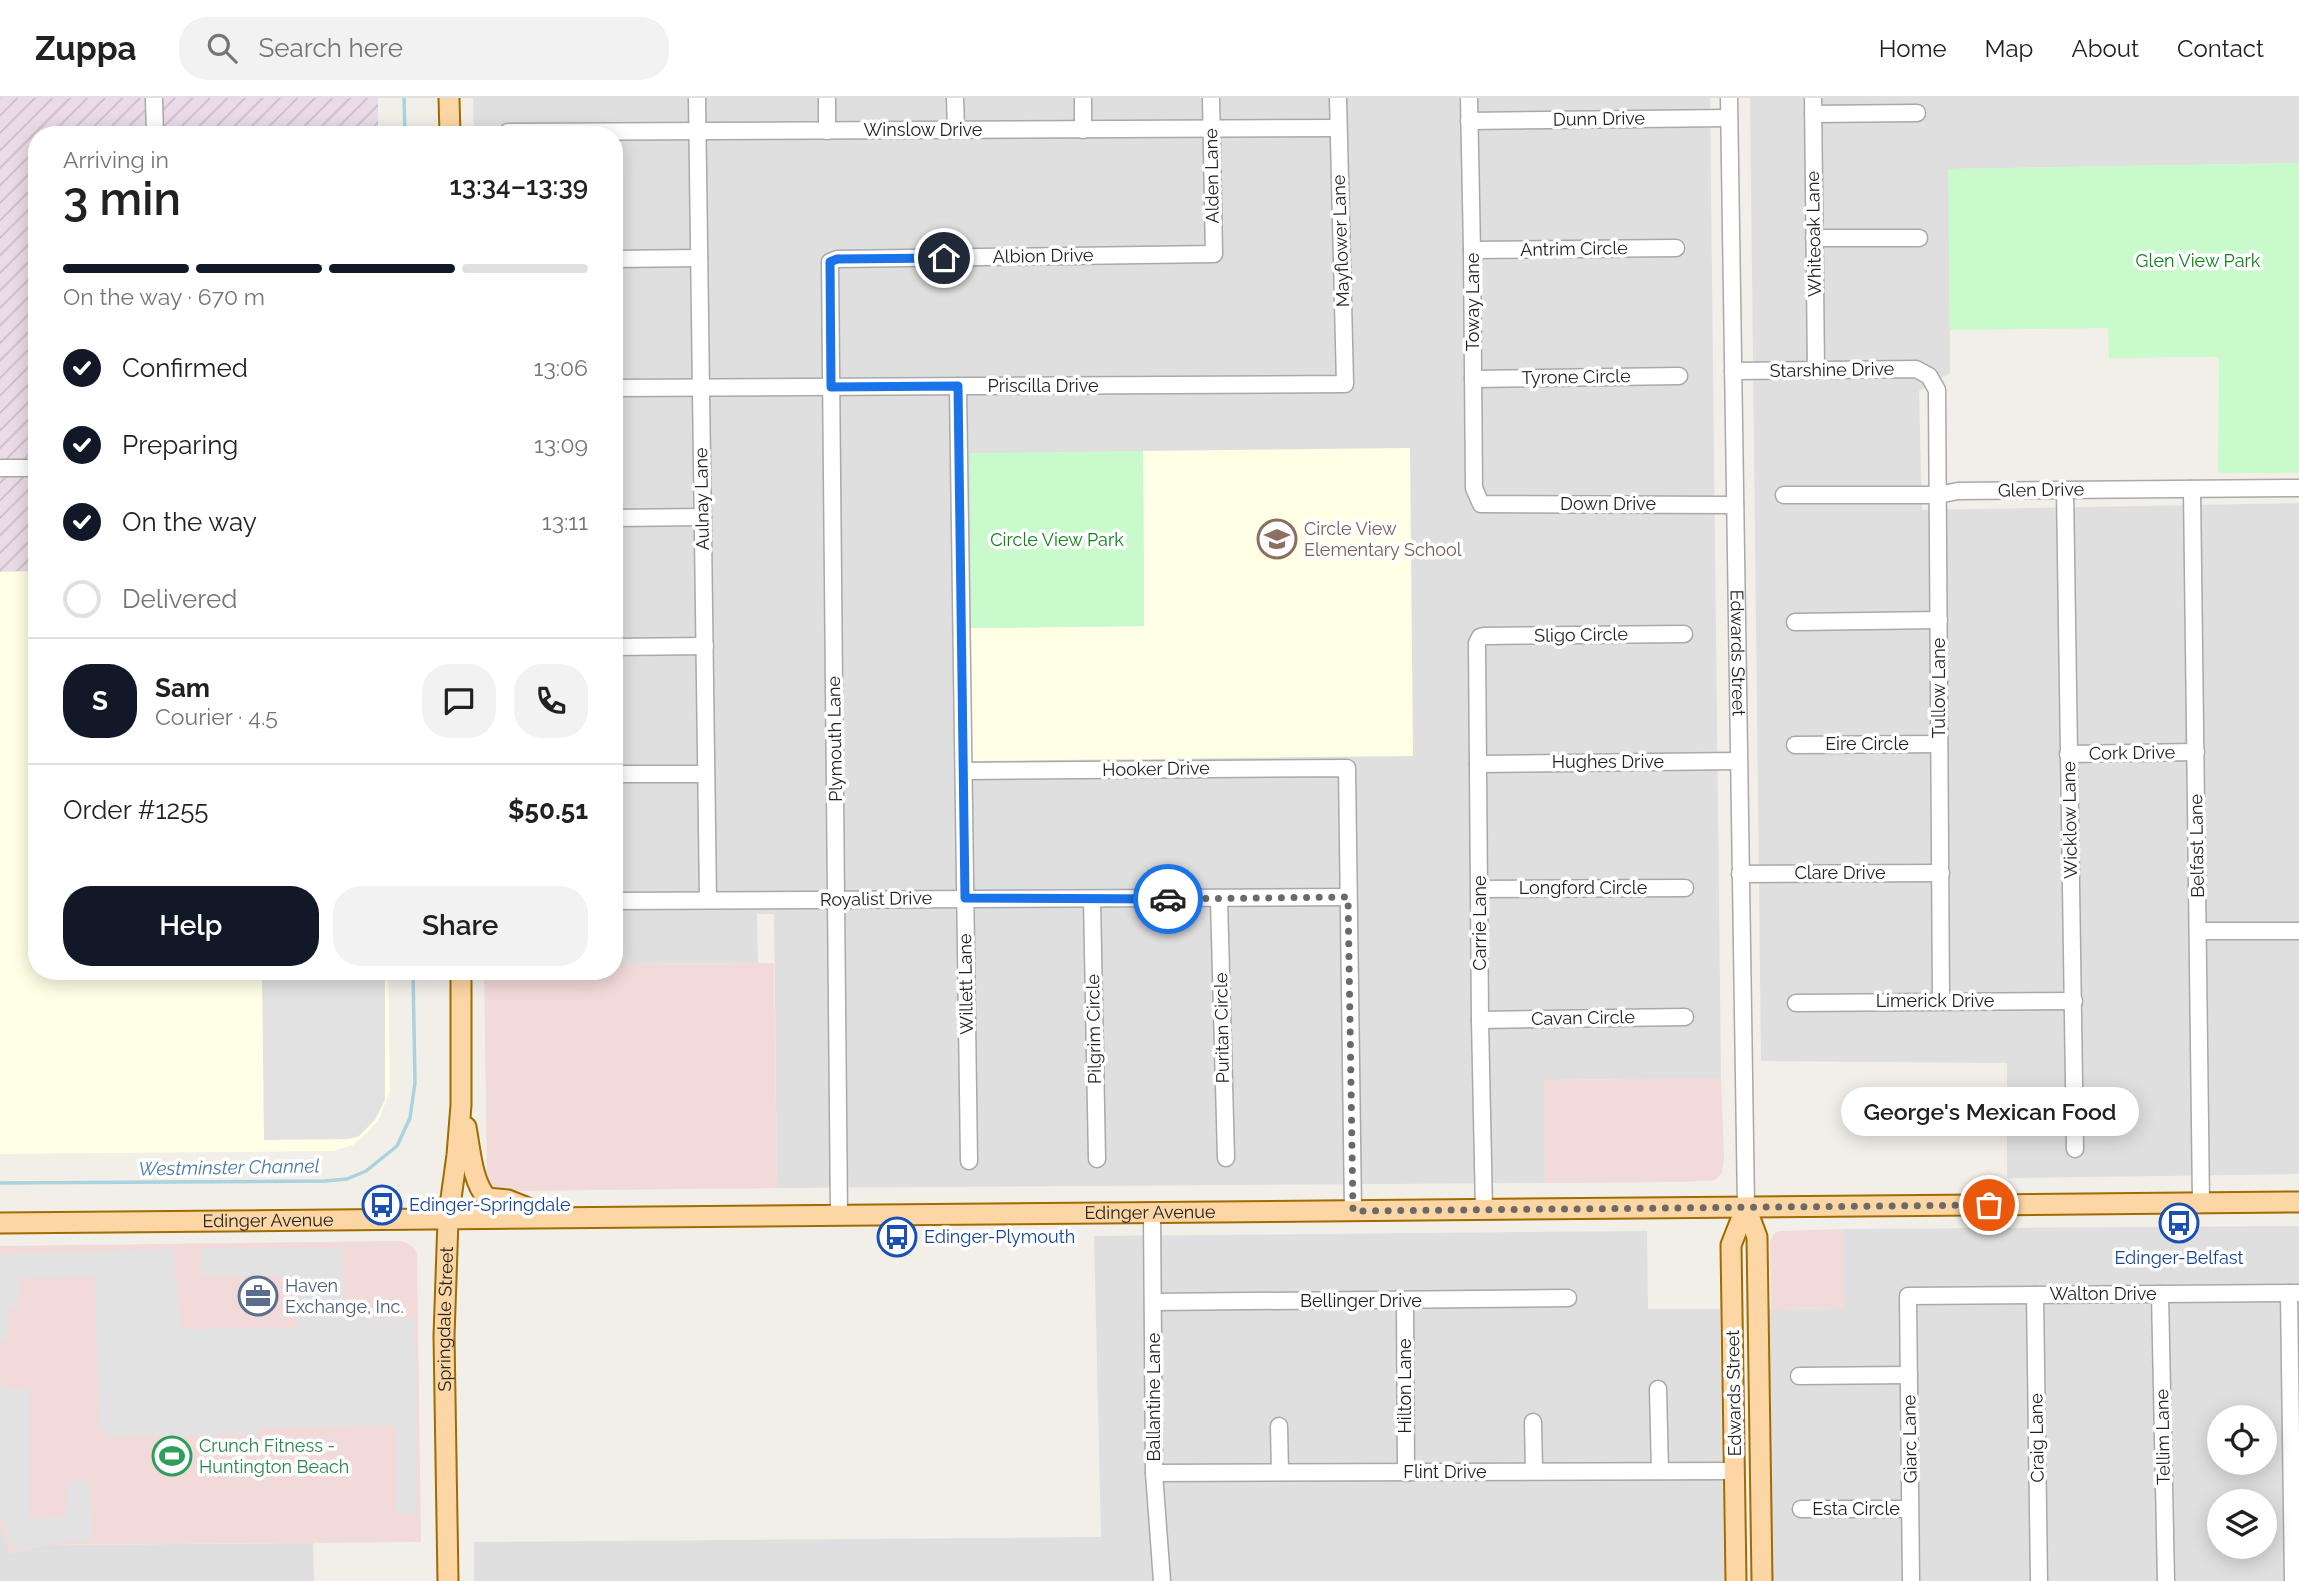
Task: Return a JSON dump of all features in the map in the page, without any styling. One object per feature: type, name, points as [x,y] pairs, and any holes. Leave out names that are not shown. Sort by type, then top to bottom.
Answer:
[{"type":"main road","points":[[449,98],[450,126]]},
{"type":"main road","name":"Springdale Street","points":[[447,1581],[444,1336],[448,1220],[461,1105],[461,980]]},
{"type":"main road","points":[[461,1105],[481,1191],[487,1198],[508,1200],[554,1219]]},
{"type":"main road","name":"Edinger Avenue","points":[[0,1223],[2299,1202]]},
{"type":"main road","name":"Edwards Street","points":[[1736,1581],[1731,1245],[1746,1207]]},
{"type":"main road","name":"Edwards Street","points":[[1746,1207],[1757,1237],[1762,1581]]},
{"type":"street","points":[[154,98],[155,126]]},
{"type":"street","name":"Aulnay Lane","points":[[697,98],[708,900]]},
{"type":"street","points":[[827,98],[827,131]]},
{"type":"street","points":[[955,98],[956,130]]},
{"type":"street","points":[[1083,98],[1083,130]]},
{"type":"street","name":"Alden Lane","points":[[1211,98],[1214,254]]},
{"type":"street","name":"Mayflower Lane","points":[[1338,98],[1345,384]]},
{"type":"street","name":"Toway Lane","points":[[1469,98],[1474,488],[1481,503]]},
{"type":"street","name":"Edwards Street","points":[[1729,98],[1746,1207]]},
{"type":"street","points":[[1813,106],[1917,113]]},
{"type":"street","name":"Whiteoak Lane","points":[[1813,106],[1816,370]]},
{"type":"street","name":"Dunn Drive","points":[[1469,121],[1729,118]]},
{"type":"street","name":"Winslow Drive","points":[[623,131],[1338,128]]},
{"type":"street","points":[[1814,238],[1919,238]]},
{"type":"street","name":"Antrim Circle","points":[[1472,250],[1676,248]]},
{"type":"street","name":"Albion Drive","points":[[830,262],[837,259],[1214,254]]},
{"type":"street","points":[[623,259],[699,258]]},
{"type":"street","name":"Plymouth Lane","points":[[830,262],[839,1216]]},
{"type":"street","name":"Starshine Drive","points":[[1733,371],[1916,369],[1929,376]]},
{"type":"street","name":"Tyrone Circle","points":[[1473,379],[1679,376]]},
{"type":"street","name":"Tullow Lane","points":[[1929,376],[1937,390],[1941,1001]]},
{"type":"street","name":"Priscilla Drive","points":[[623,388],[1345,384]]},
{"type":"street","name":"Willett Lane","points":[[958,386],[968,1161]]},
{"type":"street","points":[[0,468],[28,468]]},
{"type":"street","name":"Glen Drive","points":[[1784,495],[2299,488]]},
{"type":"street","name":"Belfast Lane","points":[[2192,489],[2201,1203]]},
{"type":"street","name":"Wicklow Lane","points":[[2065,490],[2075,1149]]},
{"type":"street","name":"Down Drive","points":[[1481,503],[1735,505]]},
{"type":"street","points":[[623,518],[703,517]]},
{"type":"street","points":[[1795,622],[1939,621]]},
{"type":"street","name":"Sligo Circle","points":[[1479,637],[1684,634]]},
{"type":"street","name":"Carrie Lane","points":[[1479,637],[1480,1020],[1485,1210]]},
{"type":"street","points":[[623,647],[705,646]]},
{"type":"street","name":"Eire Circle","points":[[1795,745],[1939,744]]},
{"type":"street","name":"Cork Drive","points":[[2068,754],[2196,752]]},
{"type":"street","name":"Hughes Drive","points":[[1478,764],[1738,761]]},
{"type":"street","name":"Hooker Drive","points":[[964,771],[1347,768],[1348,897]]},
{"type":"street","points":[[623,774],[706,775]]},
{"type":"street","name":"Clare Drive","points":[[1740,874],[1941,873]]},
{"type":"street","name":"Longford Circle","points":[[1480,889],[1685,887]]},
{"type":"street","points":[[1348,897],[1353,1211]]},
{"type":"street","name":"Royalist Drive","points":[[623,901],[1348,897]]},
{"type":"street","name":"Pilgrim Circle","points":[[1092,899],[1097,1159]]},
{"type":"street","name":"Puritan Circle","points":[[1219,899],[1226,1158]]},
{"type":"street","points":[[2198,931],[2299,931]]},
{"type":"street","name":"Limerick Drive","points":[[1796,1003],[2074,1001]]},
{"type":"street","name":"Cavan Circle","points":[[1480,1020],[1685,1017]]},
{"type":"street","name":"Ballantine Lane","points":[[1152,1213],[1154,1473],[1162,1581]]},
{"type":"street","points":[[2293,1581],[2294,1293]]},
{"type":"street","name":"Walton Drive","points":[[1908,1296],[2294,1293]]},
{"type":"street","name":"Tellim Lane","points":[[2160,1294],[2166,1581]]},
{"type":"street","name":"Craig Lane","points":[[2035,1295],[2039,1581]]},
{"type":"street","name":"Giarc Lane","points":[[1908,1296],[1911,1581]]},
{"type":"street","name":"Bellinger Drive","points":[[1154,1302],[1568,1298]]},
{"type":"street","name":"Hilton Lane","points":[[1405,1300],[1406,1473]]},
{"type":"street","points":[[1800,1376],[1909,1375]]},
{"type":"street","points":[[1658,1390],[1660,1471]]},
{"type":"street","points":[[1533,1422],[1534,1471]]},
{"type":"street","points":[[1279,1426],[1280,1472]]},
{"type":"street","name":"Flint Drive","points":[[1154,1473],[1735,1471]]},
{"type":"street","name":"Esta Circle","points":[[1801,1509],[1910,1510]]},
{"type":"shaded area","points":[[0,98],[378,98],[378,126],[28,126],[28,571],[0,572]]},
{"type":"shaded area","points":[[473,98],[1710,98],[1721,1078],[1545,1080],[1545,1183],[777,1188],[774,914],[757,914],[758,963],[623,964],[623,126],[474,126]]},
{"type":"shaded area","points":[[1750,98],[2299,98],[2299,163],[1949,169],[1950,373],[1919,391],[1922,510],[2299,503],[2299,1174],[2007,1178],[2007,1063],[1761,1061]]},
{"type":"shaded area","name":"Circle View Elementary School","points":[[1410,448],[1413,756],[972,761],[971,628],[1144,626],[1143,451]]},
{"type":"shaded area","points":[[28,571],[28,980],[388,980],[390,1091],[379,1119],[353,1145],[333,1151],[0,1154],[0,572]]},
{"type":"shaded area","points":[[774,963],[777,1188],[504,1191],[491,1187],[487,1174],[484,980],[623,980],[623,964]]},
{"type":"shaded area","points":[[262,980],[385,980],[385,1100],[375,1120],[359,1136],[349,1139],[264,1140]]},
{"type":"shaded area","points":[[1721,1078],[1724,1157],[1722,1173],[1715,1180],[1545,1183],[1544,1080]]},
{"type":"shaded area","points":[[2299,1226],[2299,1581],[1773,1581],[1769,1309],[1844,1308],[1844,1229]]},
{"type":"shaded area","points":[[1844,1229],[1844,1308],[1771,1309],[1770,1242],[1774,1234],[1779,1231]]},
{"type":"shaded area","points":[[1647,1231],[1648,1309],[1720,1309],[1724,1581],[474,1581],[474,1542],[1101,1537],[1094,1236]]},
{"type":"shaded area","points":[[402,1241],[412,1246],[417,1254],[421,1542],[44,1545],[9,1554],[0,1526],[0,1246]]},
{"type":"shaded area","points":[[201,1248],[342,1248],[347,1318],[415,1318],[417,1513],[396,1514],[396,1426],[260,1428],[259,1435],[105,1437],[106,1432],[99,1430],[95,1277],[20,1278],[18,1307],[9,1310],[8,1341],[0,1342],[0,1254],[174,1249],[182,1329],[297,1328],[298,1276],[201,1276]]},
{"type":"shaded area","points":[[0,1362],[2,1387],[29,1389],[29,1518],[66,1517],[67,1481],[89,1480],[92,1540],[48,1543],[17,1551],[15,1545],[10,1546],[0,1513]]},
{"type":"shaded area","points":[[0,1526],[10,1554],[44,1545],[313,1543],[314,1581],[0,1581]]},
{"type":"green space","name":"Glen View Park","points":[[2299,163],[2299,473],[2218,473],[2219,357],[2109,358],[2108,328],[1950,330],[1948,169]]},
{"type":"green space","name":"Circle View Park","points":[[1143,451],[1144,626],[971,628],[970,453]]},
{"type":"waterway","name":"Westminster Channel","points":[[404,98],[405,126]]},
{"type":"waterway","name":"Westminster Channel","points":[[0,1183],[325,1181],[347,1179],[366,1171],[397,1146],[410,1118],[415,1083],[413,980]]},
{"type":"way so far","points":[[1168,899],[1348,897],[1353,1211],[1989,1205]]},
{"type":"place","name":"Circle View Elementary School","points":[[1277,539]]},
{"type":"place","name":"Edinger-Springdale","points":[[382,1205]]},
{"type":"place","name":"George's Mexican Food","points":[[1989,1205]]},
{"type":"place","name":"Edinger-Belfast","points":[[2179,1223]]},
{"type":"place","name":"Edinger-Plymouth","points":[[897,1237]]},
{"type":"place","name":"Haven Exchange, Inc.","points":[[258,1296]]},
{"type":"place","name":"Crunch Fitness - Huntington Beach","points":[[172,1456]]},
{"type":"route","points":[[944,258],[837,259],[830,262],[831,387],[958,386],[965,898],[1168,899]]}]
